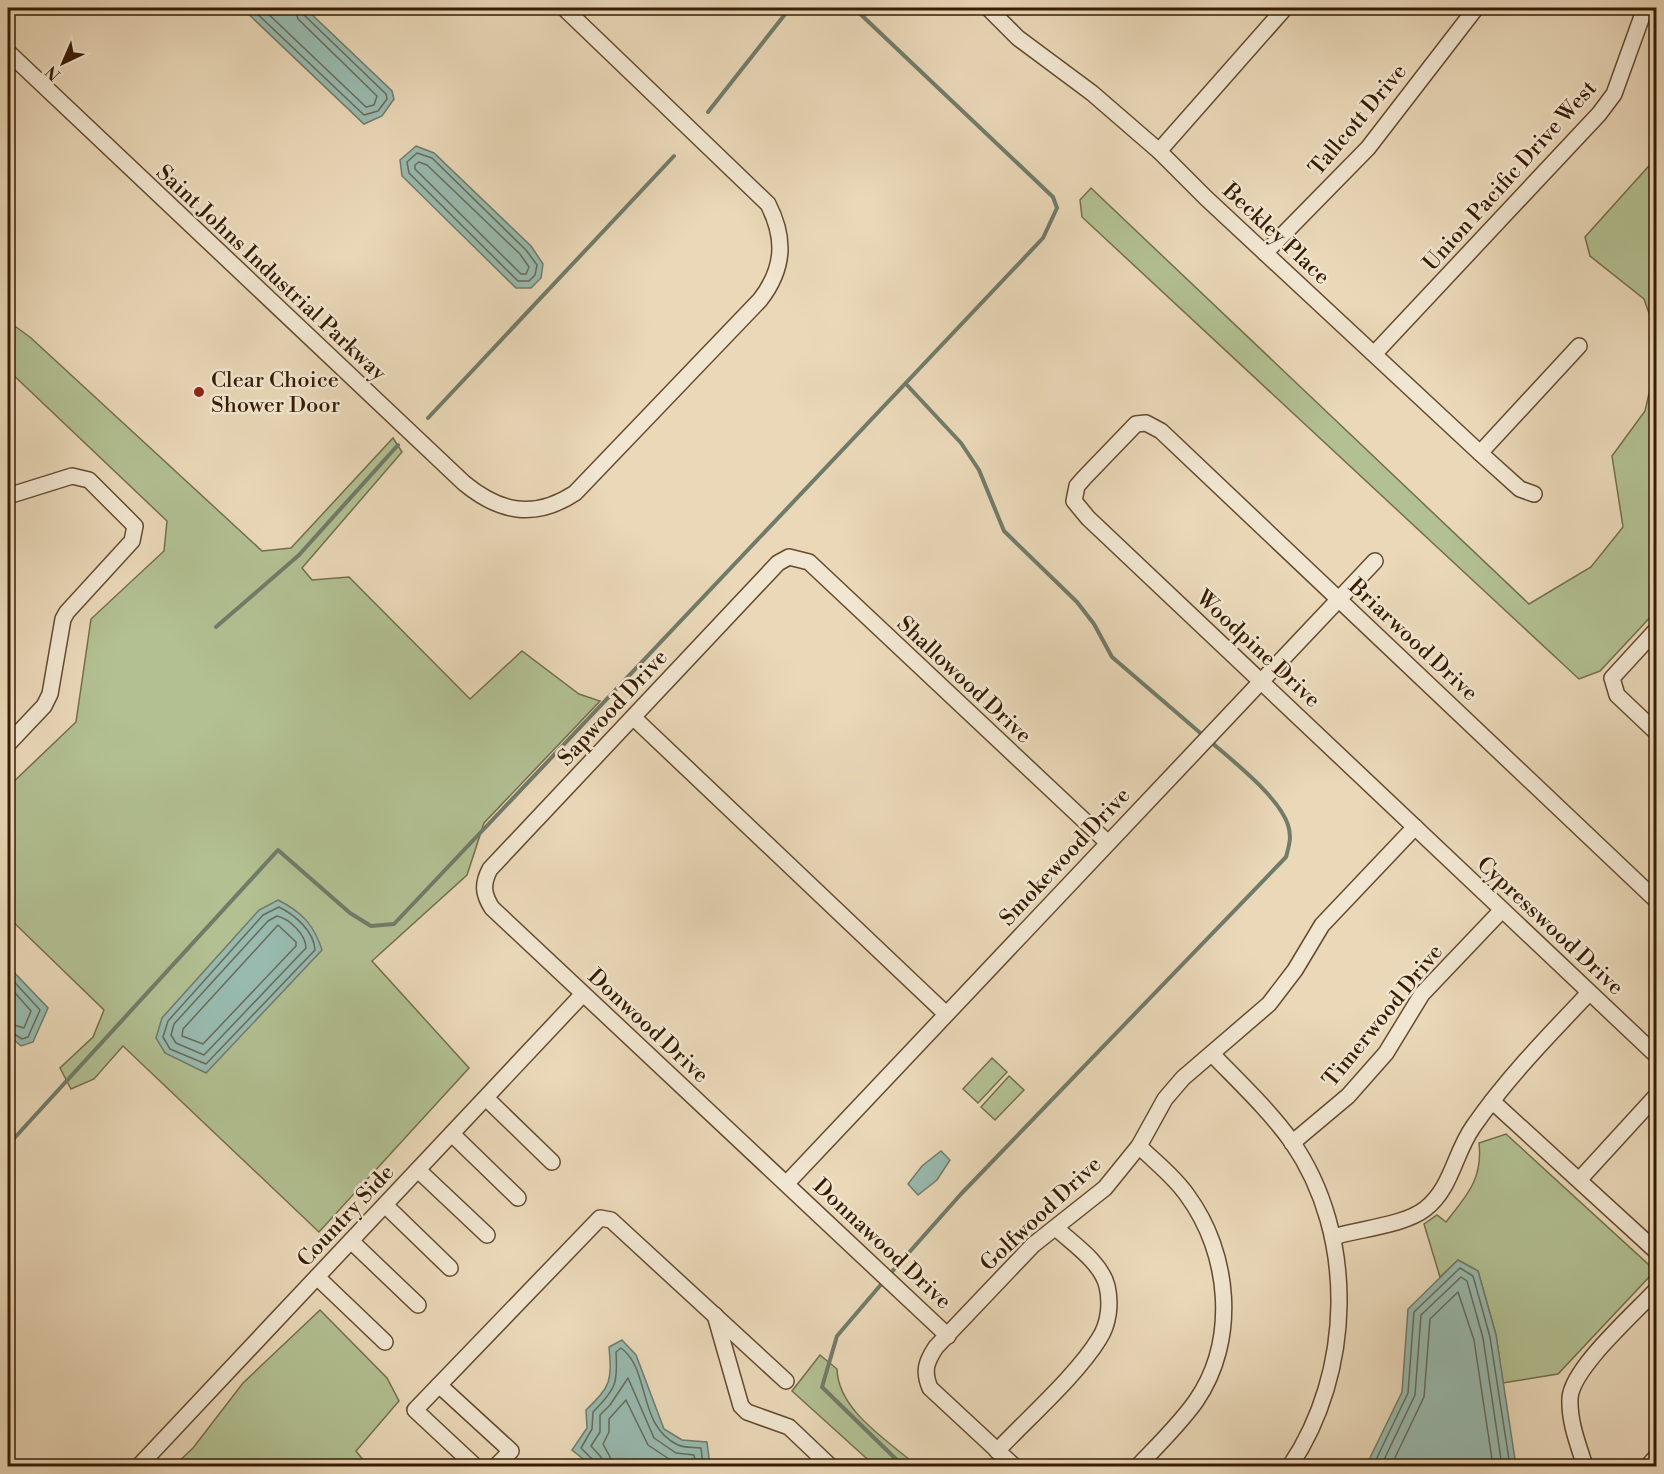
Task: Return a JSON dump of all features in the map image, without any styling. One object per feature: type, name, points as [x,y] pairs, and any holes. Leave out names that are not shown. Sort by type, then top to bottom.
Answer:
[{"type":"street","name":"Saint Johns Industrial Parkway","points":[[8,52],[464,483],[489,502],[515,510],[542,508],[562,502],[605,464],[760,300],[778,271],[781,240],[776,220],[768,204],[564,8]]},
{"type":"street","name":"Beckley Place","points":[[988,8],[1018,39],[1092,93],[1159,151],[1480,453],[1520,489],[1534,494]]},
{"type":"street","points":[[1159,151],[1285,8]]},
{"type":"street","name":"Tallcott Drive","points":[[1265,253],[1368,148],[1476,8]]},
{"type":"street","name":"Union Pacific Drive West","points":[[1375,353],[1599,114],[1614,94],[1645,8]]},
{"type":"street","points":[[1480,453],[1579,346]]},
{"type":"street","name":"Briarwood Drive","points":[[1074,501],[1077,486],[1136,424],[1146,423],[1161,430],[1656,900]]},
{"type":"street","points":[[8,496],[72,476],[83,477],[89,480],[135,525],[132,541],[67,612],[63,619],[50,694],[44,706],[8,744]]},
{"type":"street","name":"Woodpine Drive","points":[[1074,501],[1088,518],[1415,827]]},
{"type":"street","name":"Sapwood Drive","points":[[484,896],[484,879],[490,868],[778,563],[789,557]]},
{"type":"street","name":"Shallowood Drive","points":[[789,557],[809,562],[1107,842]]},
{"type":"street","name":"Smokewood Drive","points":[[787,1183],[1375,561]]},
{"type":"street","points":[[1656,630],[1612,678],[1617,695],[1656,732]]},
{"type":"street","points":[[634,718],[946,1014]]},
{"type":"street","name":"Cypresswood Drive","points":[[1415,827],[1656,1055]]},
{"type":"street","name":"Golfwood Drive","points":[[1014,1467],[930,1388],[925,1375],[927,1362],[948,1336],[1033,1245],[1105,1188],[1138,1146],[1165,1099],[1183,1078],[1269,1004],[1294,970],[1322,925],[1415,827]]},
{"type":"street","name":"Donwood Drive","points":[[484,896],[492,908],[787,1183]]},
{"type":"street","name":"Timerwood Drive","points":[[1292,1143],[1348,1096],[1386,1053],[1422,994],[1502,910]]},
{"type":"street","points":[[1333,1237],[1409,1217],[1424,1210],[1446,1185],[1461,1147],[1503,1084],[1589,993]]},
{"type":"street","name":"Country Side","points":[[139,1467],[583,994]]},
{"type":"street","points":[[1212,1054],[1264,1108],[1292,1143],[1314,1184],[1333,1237],[1339,1297],[1333,1368],[1303,1448],[1290,1467]]},
{"type":"street","points":[[1580,1179],[1656,1096]]},
{"type":"street","points":[[486,1098],[552,1162]]},
{"type":"street","points":[[1492,1101],[1580,1179],[1656,1251]]},
{"type":"street","points":[[452,1134],[518,1198]]},
{"type":"street","points":[[1138,1146],[1174,1180],[1204,1221],[1214,1244],[1222,1279],[1223,1315],[1218,1353],[1197,1400],[1138,1467]]},
{"type":"street","points":[[418,1170],[487,1235]]},
{"type":"street","name":"Donnawood Drive","points":[[787,1183],[948,1336]]},
{"type":"street","points":[[385,1205],[450,1268]]},
{"type":"street","points":[[475,1467],[415,1410],[600,1218],[611,1220],[786,1381]]},
{"type":"street","points":[[997,1451],[1076,1367],[1099,1339],[1107,1320],[1106,1285],[1101,1274],[1089,1259],[1056,1228]]},
{"type":"street","points":[[351,1241],[418,1305]]},
{"type":"street","points":[[317,1277],[386,1342]]},
{"type":"street","points":[[1585,1467],[1572,1424],[1570,1397],[1574,1383],[1589,1362],[1656,1290]]},
{"type":"street","points":[[715,1315],[741,1406],[747,1412],[789,1427],[830,1467]]},
{"type":"street","points":[[439,1385],[511,1451],[496,1467]]},
{"type":"street","points":[[1648,1467],[1656,1457]]},
{"type":"green space","points":[[1656,158],[1656,333],[1644,299],[1590,256],[1585,237]]},
{"type":"green space","points":[[1091,188],[1529,604],[1591,567],[1623,527],[1612,456],[1645,411],[1656,363],[1656,611],[1600,671],[1579,679],[1082,217],[1080,200]]},
{"type":"green space","points":[[8,321],[31,338],[262,551],[291,548],[393,438],[402,452],[302,568],[312,580],[349,577],[470,699],[522,651],[579,694],[600,701],[484,823],[467,875],[372,961],[469,1068],[319,1232],[123,1046],[94,1079],[71,1089],[60,1068],[93,1037],[104,1010],[8,917],[8,787],[76,722],[91,619],[164,551],[167,521],[8,370]]},
{"type":"green space","points":[[992,1058],[1007,1072],[978,1103],[963,1089]]},
{"type":"green space","points":[[1009,1076],[1024,1090],[995,1120],[981,1107]]},
{"type":"green space","points":[[1506,1134],[1649,1265],[1651,1275],[1558,1374],[1503,1383],[1496,1335],[1478,1271],[1458,1260],[1440,1277],[1424,1224],[1437,1215],[1446,1222],[1467,1195],[1476,1177],[1480,1156],[1479,1143]]},
{"type":"green space","points":[[320,1310],[387,1378],[399,1401],[356,1451],[368,1466],[174,1466],[193,1448],[243,1383]]},
{"type":"green space","points":[[820,1355],[837,1369],[840,1384],[855,1412],[917,1466],[875,1466],[792,1391]]},
{"type":"water","points":[[242,8],[305,8],[392,91],[394,99],[382,116],[364,124]]},
{"type":"water","points":[[416,146],[434,153],[531,246],[543,264],[541,278],[531,288],[516,288],[402,176],[400,160]]},
{"type":"water","points":[[278,900],[294,909],[306,920],[315,933],[322,950],[206,1073],[165,1053],[156,1038],[162,1018],[259,910]]},
{"type":"water","points":[[8,966],[48,1008],[33,1042],[21,1046],[8,1035]]},
{"type":"water","points":[[941,1151],[950,1160],[937,1180],[918,1195],[908,1184],[922,1166]]},
{"type":"water","points":[[1458,1260],[1478,1271],[1496,1335],[1516,1466],[1366,1466],[1402,1392],[1408,1309]]},
{"type":"water","points":[[622,1340],[636,1355],[664,1429],[682,1440],[707,1442],[710,1466],[592,1466],[572,1450],[587,1428],[586,1410],[601,1395],[608,1382],[610,1376],[609,1347]]},
{"type":"waterway","points":[[708,112],[786,13],[786,8]]},
{"type":"waterway","points":[[8,1145],[278,850],[350,913],[371,926],[394,924],[1043,238],[1057,208],[1053,197],[854,8]]},
{"type":"waterway","points":[[428,418],[674,156]]},
{"type":"waterway","points":[[906,384],[961,443],[979,470],[1004,531],[1077,602],[1094,624],[1112,657],[1205,737]]},
{"type":"waterway","points":[[216,627],[299,555],[398,445]]},
{"type":"waterway","points":[[889,1275],[961,1194],[1286,857],[1290,834],[1283,814],[1265,791],[1211,742]]},
{"type":"waterway","points":[[884,1281],[837,1336],[822,1387],[903,1466]]},
{"type":"place","name":"Clear Choice Shower Door","points":[[199,392]]}]
